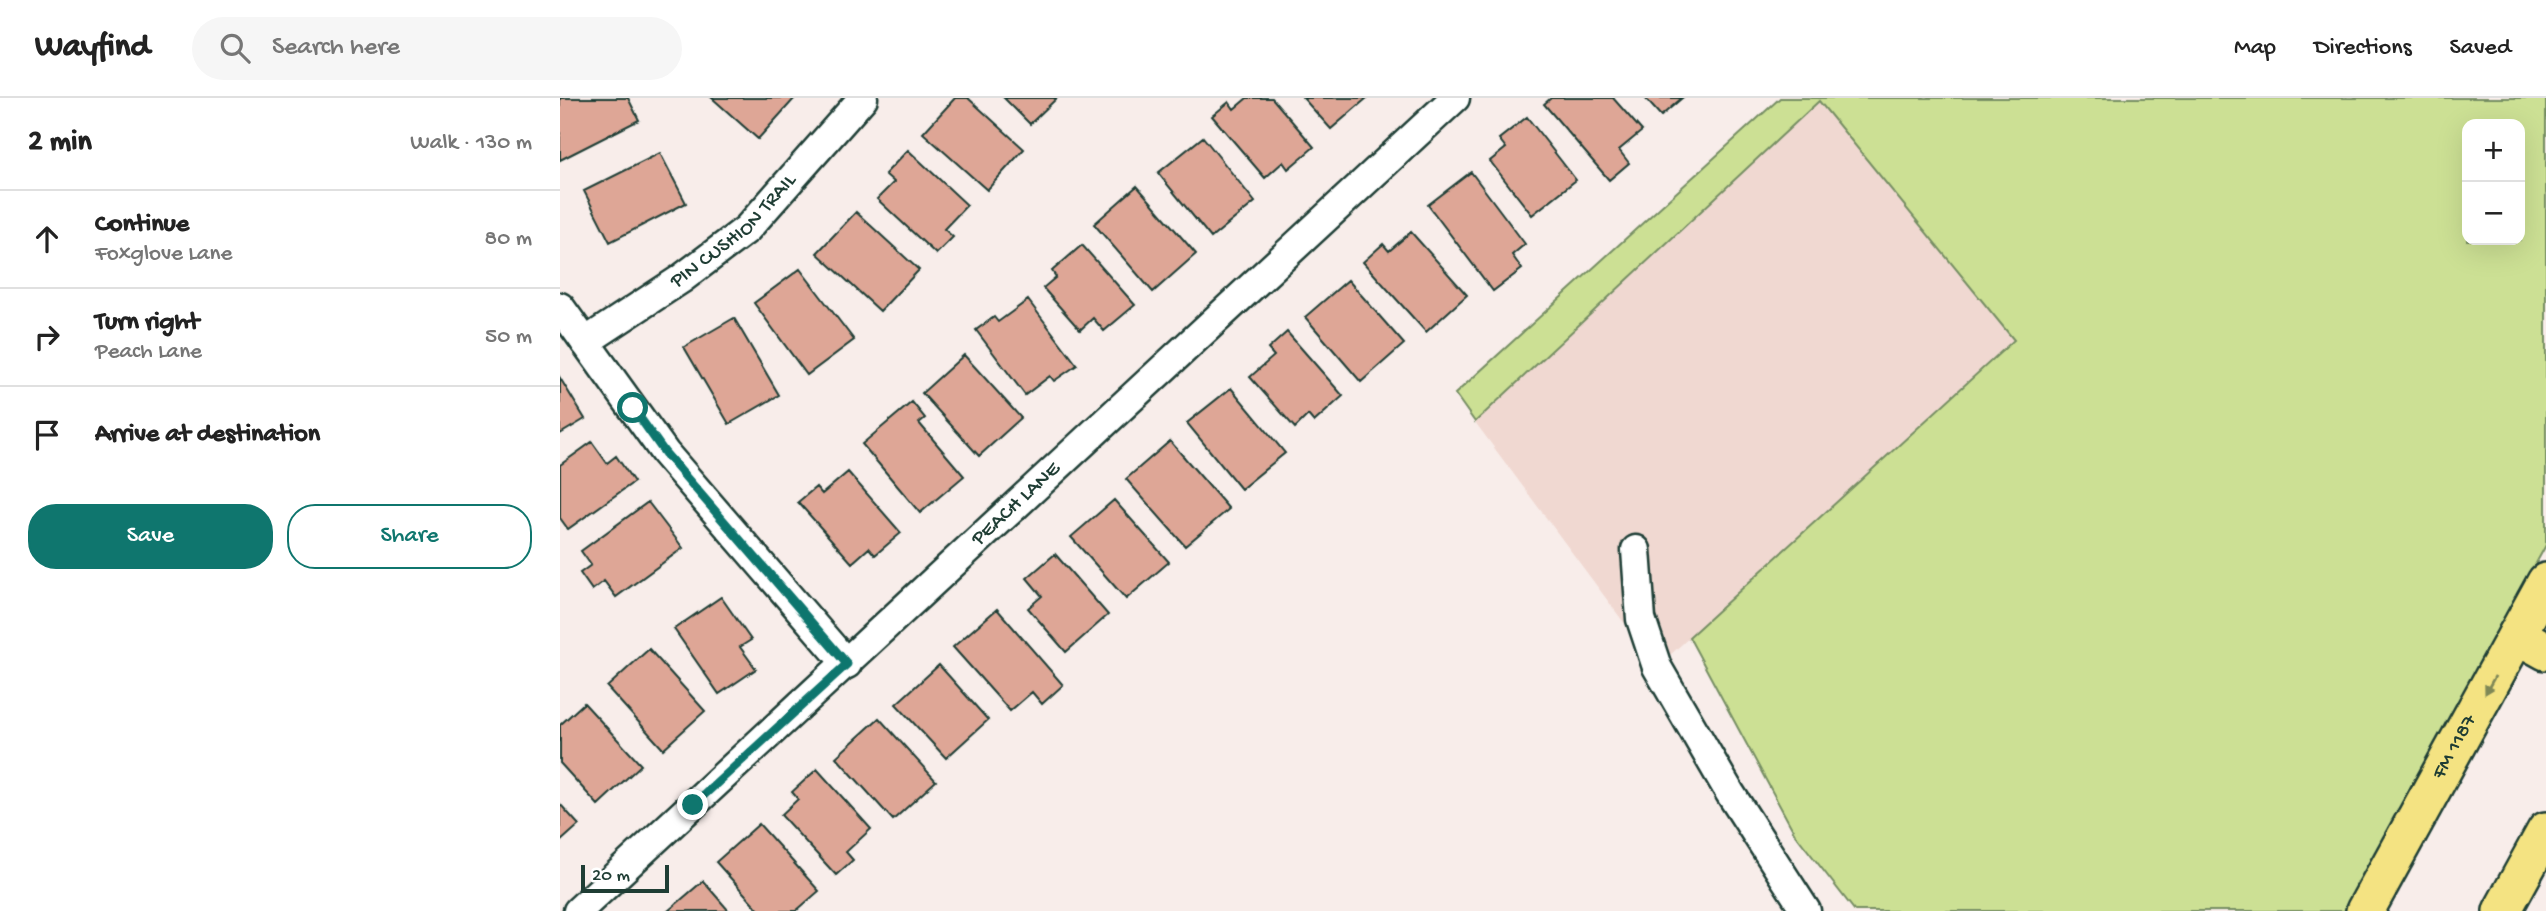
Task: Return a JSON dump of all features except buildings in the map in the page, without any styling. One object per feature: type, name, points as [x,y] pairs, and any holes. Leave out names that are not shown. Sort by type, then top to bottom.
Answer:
[{"type":"main road","name":"FM 1187","points":[[2365,911],[2531,643],[2546,582]]},
{"type":"main road","points":[[2502,911],[2546,831]]},
{"type":"street","name":"PIN CUSHION TRAIL","points":[[585,342],[681,279],[747,229],[863,98]]},
{"type":"street","name":"PEACH LANE","points":[[578,911],[1455,98]]},
{"type":"street","points":[[560,307],[665,453],[847,664]]},
{"type":"street","points":[[1636,550],[1641,619],[1657,667],[1730,793],[1805,911]]},
{"type":"shaded area","points":[[1818,100],[2014,340],[1657,667],[1475,422]]},
{"type":"green space","points":[[1780,98],[2546,98],[2546,545],[2346,911],[1855,911],[1795,834],[1689,637],[2014,340],[1819,101],[1475,422],[1455,394]]},
{"type":"route","points":[[633,408],[665,453],[847,664],[693,805]]}]
